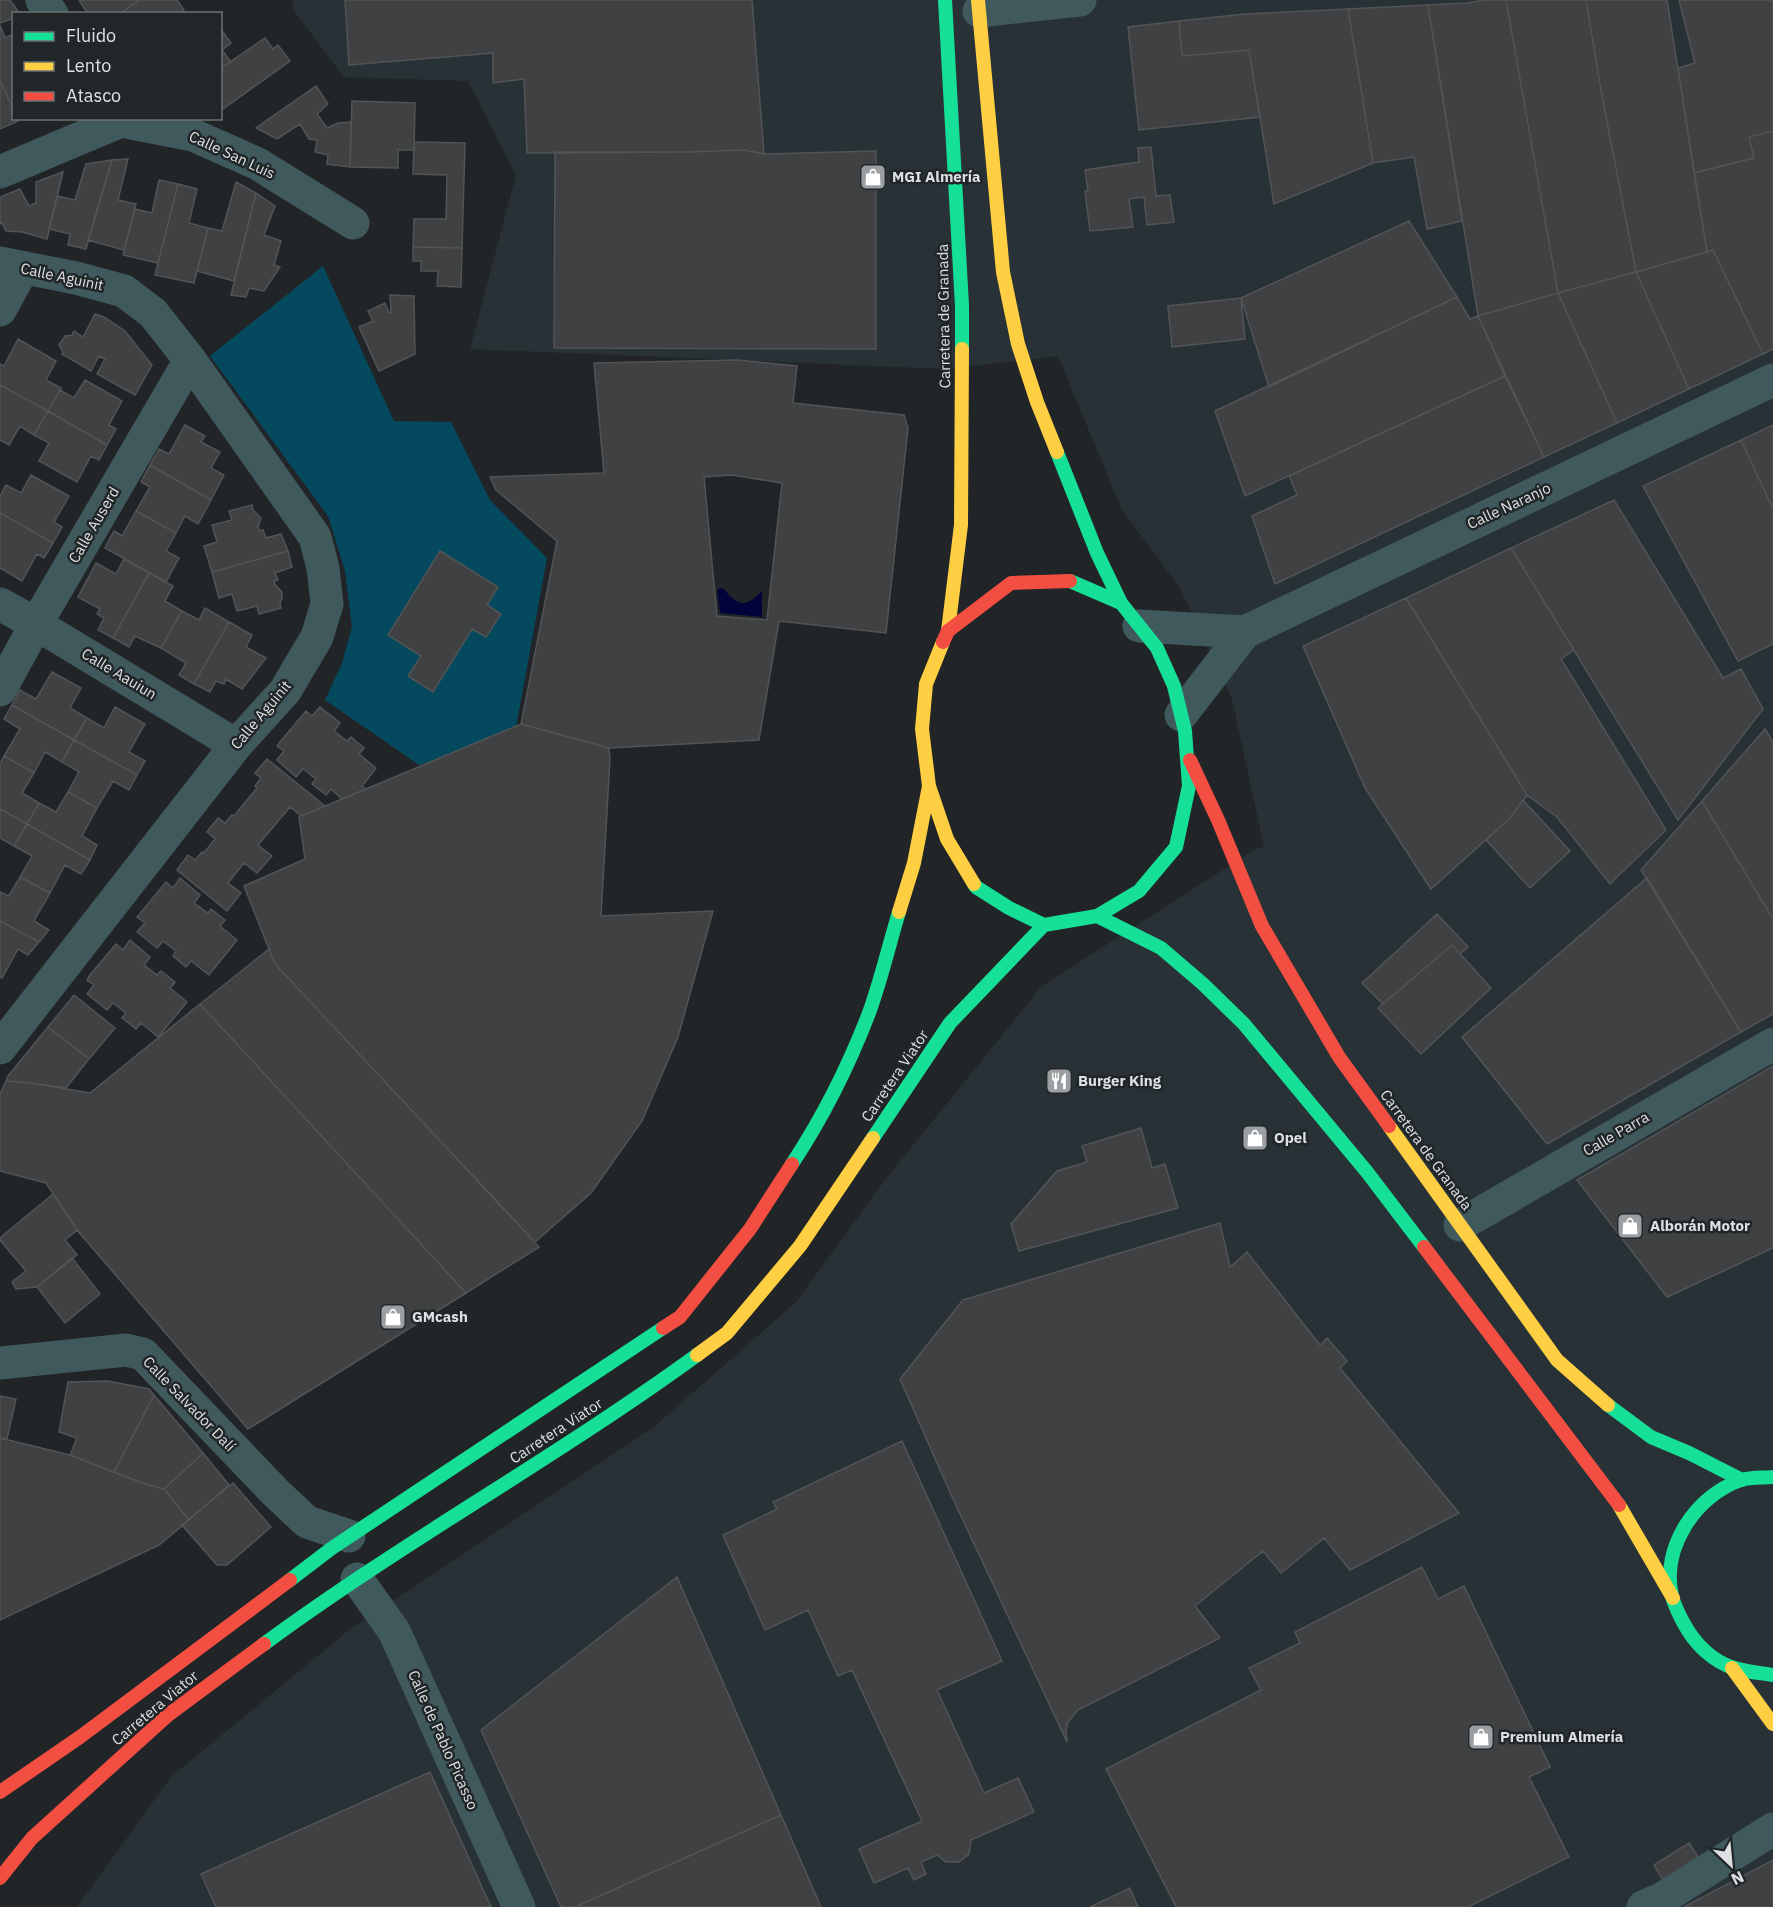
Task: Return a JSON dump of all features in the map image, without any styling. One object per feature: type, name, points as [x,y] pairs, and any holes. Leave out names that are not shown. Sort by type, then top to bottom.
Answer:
[{"type":"main road","name":"Carretera de Granada","points":[[945,0],[962,306],[961,525],[948,631]]},
{"type":"main road","points":[[978,5],[1003,272],[1018,344],[1041,412],[1097,553],[1130,614],[1156,648],[1174,686],[1185,731],[1188,786],[1176,847],[1139,891],[1097,916],[1044,925],[1009,908],[976,887],[947,839],[929,786],[922,729],[926,684],[948,631],[1011,583],[1070,581],[1130,614]]},
{"type":"main road","name":"Carretera de Granada","points":[[1186,752],[1218,820],[1262,926],[1339,1057],[1557,1359],[1598,1398],[1651,1437],[1742,1480]]},
{"type":"main road","name":"Carretera Viator","points":[[0,1792],[89,1730],[349,1536],[680,1317],[750,1229],[809,1138],[845,1068],[869,1012],[914,863],[929,786]]},
{"type":"main road","points":[[1097,916],[1161,948],[1203,984],[1251,1033],[1367,1172],[1624,1511],[1673,1598],[1688,1633],[1708,1654],[1732,1668],[1773,1675]]},
{"type":"main road","name":"Carretera Viator","points":[[0,1878],[32,1838],[168,1715],[322,1601],[638,1398],[727,1333],[800,1246],[950,1023],[1044,925]]},
{"type":"main road","points":[[1673,1598],[1671,1578],[1675,1544],[1686,1522],[1710,1496],[1742,1480],[1773,1477]]},
{"type":"main road","points":[[1732,1668],[1773,1724]]},
{"type":"street","points":[[978,5],[1080,0]]},
{"type":"street","name":"Calle San Luis","points":[[0,172],[120,120],[193,135],[258,164],[353,223]]},
{"type":"street","points":[[0,310],[11,265]]},
{"type":"street","name":"Calle Aguinit","points":[[0,1048],[236,745],[285,691],[318,637],[327,604],[323,568],[315,537],[190,360],[153,313],[124,291],[76,278],[11,265]]},
{"type":"street","name":"Calle Auserd","points":[[0,690],[190,360]]},
{"type":"street","name":"Calle Naranjo","points":[[1180,715],[1245,632],[1773,380]]},
{"type":"street","name":"Calle Aauiun","points":[[0,604],[236,745]]},
{"type":"street","name":"Calle Naranjo","points":[[1130,614],[1245,632]]},
{"type":"street","name":"Calle Parra","points":[[1460,1225],[1773,1044]]},
{"type":"street","name":"Calle Salvador Dalí","points":[[0,1362],[126,1350],[143,1354],[275,1492],[307,1522],[349,1536]]},
{"type":"street","name":"Calle de Pablo Picasso","points":[[357,1579],[394,1632],[519,1907]]},
{"type":"street","points":[[1643,1907],[1663,1899],[1773,1829]]},
{"type":"shaded area","points":[[293,0],[1773,0],[1773,1907],[77,1907],[171,1777],[349,1630],[655,1426],[796,1302],[885,1180],[1042,986],[1257,848],[1264,847],[1232,699],[1180,588],[1122,510],[1058,356],[946,369],[470,349],[516,175],[468,81],[344,77],[294,11]]},
{"type":"shaded area","points":[[323,266],[394,421],[451,422],[490,500],[547,558],[515,733],[419,765],[325,700],[342,663],[352,627],[345,571],[328,516],[210,356]]},
{"type":"shaded area","points":[[720,588],[742,603],[752,600],[762,591],[762,617],[720,613],[717,590]]},
{"type":"building","points":[[0,0],[10,0],[19,12],[12,12],[12,19],[0,23]]},
{"type":"building","points":[[79,0],[139,0],[123,12],[87,12]]},
{"type":"building","points":[[139,0],[177,0],[184,10],[182,12],[123,12]]},
{"type":"building","points":[[345,0],[752,0],[764,154],[743,150],[527,153],[524,79],[493,83],[493,53],[349,65]]},
{"type":"building","points":[[1506,0],[1558,293],[1478,316],[1428,5]]},
{"type":"building","points":[[1506,0],[1586,0],[1636,272],[1558,293]]},
{"type":"building","points":[[1586,0],[1667,0],[1707,252],[1636,272]]},
{"type":"building","points":[[1679,0],[1773,0],[1773,131],[1749,137],[1754,158],[1694,173],[1678,68],[1695,63]]},
{"type":"building","points":[[1428,5],[1462,221],[1427,229],[1414,157],[1373,163],[1348,9]]},
{"type":"building","points":[[1348,9],[1373,163],[1274,204],[1249,50],[1182,56],[1179,21],[1245,14]]},
{"type":"building","points":[[1179,21],[1182,56],[1249,50],[1260,117],[1139,130],[1128,27]]},
{"type":"building","points":[[0,25],[5,38],[12,35],[12,107],[0,80]]},
{"type":"building","points":[[222,31],[231,43],[222,50]]},
{"type":"building","points":[[265,38],[273,49],[278,45],[290,61],[222,110],[222,68]]},
{"type":"building","points":[[222,50],[231,62],[222,68]]},
{"type":"building","points":[[0,80],[12,107],[12,120],[18,121],[0,129]]},
{"type":"building","points":[[316,86],[328,104],[317,114],[327,128],[338,123],[351,122],[350,167],[327,164],[328,155],[315,152],[317,140],[309,139],[300,124],[277,139],[256,128]]},
{"type":"building","points":[[352,101],[415,103],[414,150],[398,150],[398,168],[350,167]]},
{"type":"building","points":[[1773,131],[1773,349],[1763,354],[1713,250],[1707,252],[1694,173],[1754,158],[1749,137]]},
{"type":"building","points":[[414,142],[465,143],[462,248],[413,247],[414,219],[446,219],[447,175],[413,174]]},
{"type":"building","points":[[1151,147],[1156,196],[1170,195],[1174,222],[1147,225],[1144,197],[1129,199],[1133,227],[1090,231],[1085,170],[1139,162],[1138,148]]},
{"type":"building","points":[[743,150],[765,154],[876,151],[876,349],[554,348],[555,152]]},
{"type":"building","points":[[128,159],[118,200],[136,204],[124,250],[88,240],[112,160]]},
{"type":"building","points":[[112,160],[86,249],[68,245],[70,234],[49,229],[57,196],[75,200],[86,164]]},
{"type":"building","points":[[63,172],[47,239],[22,232],[6,231],[2,223],[0,224],[0,197],[20,189],[29,206],[36,203],[36,182]]},
{"type":"building","points":[[159,180],[178,184],[158,263],[123,255],[135,209],[152,213]]},
{"type":"building","points":[[236,182],[256,193],[234,281],[197,271],[208,228],[222,231]]},
{"type":"building","points":[[178,184],[197,189],[189,223],[208,228],[194,283],[155,275]]},
{"type":"building","points":[[256,193],[275,206],[264,235],[281,241],[274,265],[280,267],[264,291],[249,288],[246,297],[231,295]]},
{"type":"building","points":[[1409,221],[1457,297],[1269,387],[1241,298]]},
{"type":"building","points":[[413,247],[462,248],[461,287],[437,286],[438,271],[421,271],[421,261],[413,261]]},
{"type":"building","points":[[1713,250],[1763,354],[1689,389],[1636,272]]},
{"type":"building","points":[[1636,272],[1689,389],[1617,423],[1558,293]]},
{"type":"building","points":[[1558,293],[1617,423],[1544,457],[1478,316]]},
{"type":"building","points":[[390,295],[414,296],[415,354],[379,371],[359,327],[373,321],[368,311],[385,303],[389,313],[391,312]]},
{"type":"building","points":[[1457,297],[1470,319],[1478,316],[1505,376],[1245,496],[1215,411]]},
{"type":"building","points":[[1241,298],[1245,339],[1172,347],[1168,306]]},
{"type":"building","points":[[95,314],[104,317],[125,331],[152,365],[135,395],[97,374],[105,359],[99,356],[91,371],[62,354],[59,345],[65,336],[72,335],[74,331],[83,337]]},
{"type":"building","points":[[18,339],[56,361],[46,380],[61,388],[48,411],[0,385],[0,364],[4,366]]},
{"type":"building","points":[[738,360],[797,366],[793,403],[904,415],[908,428],[886,633],[779,621],[759,740],[609,748],[521,724],[557,541],[496,490],[490,477],[604,473],[594,363]],"holes":[[[732,475],[782,483],[767,620],[717,616],[704,477]]]},
{"type":"building","points":[[1505,376],[1544,457],[1275,584],[1252,516],[1297,495],[1289,476]]},
{"type":"building","points":[[85,380],[122,401],[109,425],[116,429],[107,445],[48,411],[60,390],[74,398]]},
{"type":"building","points":[[0,385],[48,411],[34,435],[20,426],[9,445],[0,440]]},
{"type":"building","points":[[48,411],[107,445],[99,460],[91,456],[77,482],[39,461],[49,443],[34,435]]},
{"type":"building","points":[[185,425],[205,436],[201,442],[220,452],[211,468],[224,475],[211,500],[150,465],[159,449],[169,454]]},
{"type":"building","points":[[1773,425],[1773,509],[1741,440]]},
{"type":"building","points":[[1741,440],[1773,509],[1773,644],[1738,661],[1643,486]]},
{"type":"building","points":[[150,465],[211,500],[198,524],[185,516],[176,533],[136,511],[150,487],[141,482]]},
{"type":"building","points":[[31,475],[69,496],[54,522],[62,527],[53,543],[0,513],[0,496],[6,485],[21,493]]},
{"type":"building","points":[[1614,500],[1723,678],[1741,669],[1763,709],[1678,820],[1511,548]]},
{"type":"building","points":[[252,505],[253,510],[261,518],[258,527],[260,531],[263,530],[266,538],[281,534],[288,551],[212,572],[204,546],[217,542],[212,525],[232,520],[229,511]]},
{"type":"building","points":[[136,511],[176,533],[166,551],[179,558],[166,582],[105,548],[114,531],[122,536]]},
{"type":"building","points":[[0,513],[53,543],[44,558],[37,554],[22,581],[0,568]]},
{"type":"building","points":[[1511,548],[1574,650],[1561,659],[1666,830],[1610,884],[1557,817],[1527,795],[1406,598]]},
{"type":"building","points":[[288,551],[292,567],[275,573],[278,580],[274,581],[282,592],[281,608],[259,614],[257,606],[237,611],[232,594],[219,598],[212,572]]},
{"type":"building","points":[[440,551],[498,587],[487,605],[501,614],[486,637],[472,629],[433,692],[408,676],[421,656],[388,635]]},
{"type":"building","points":[[124,559],[149,573],[113,638],[98,630],[104,618],[97,614],[100,609],[78,597],[96,563],[116,574]]},
{"type":"building","points":[[149,573],[173,586],[165,601],[182,611],[161,648],[135,636],[129,647],[113,638]]},
{"type":"building","points":[[1406,598],[1527,795],[1509,819],[1431,889],[1365,788],[1303,646]]},
{"type":"building","points":[[205,608],[229,622],[194,684],[179,675],[186,663],[161,648],[182,611],[199,620]]},
{"type":"building","points":[[229,622],[252,635],[246,647],[266,658],[242,689],[226,679],[224,684],[216,681],[210,692],[194,684]]},
{"type":"building","points":[[52,672],[81,688],[70,708],[87,718],[74,740],[12,705],[20,690],[36,699]]},
{"type":"building","points":[[12,705],[74,740],[62,762],[45,752],[34,773],[4,756],[20,729],[4,719]]},
{"type":"building","points":[[115,707],[145,724],[129,752],[145,761],[137,775],[74,740],[87,718],[104,728]]},
{"type":"building","points":[[320,707],[340,723],[334,731],[347,741],[351,737],[364,748],[359,754],[376,768],[362,786],[366,789],[342,799],[331,789],[326,795],[312,784],[316,779],[303,769],[296,777],[277,760],[284,751],[277,746],[280,742],[306,711],[312,716]]},
{"type":"building","points":[[521,724],[609,748],[601,916],[713,911],[678,1037],[642,1121],[591,1193],[535,1242],[275,964],[244,886],[305,859],[299,817]]},
{"type":"building","points":[[1765,729],[1773,742],[1773,919],[1702,801]]},
{"type":"building","points":[[74,740],[137,775],[129,790],[113,781],[97,808],[68,792],[79,772],[62,762]]},
{"type":"building","points":[[4,756],[34,773],[22,793],[39,803],[27,824],[0,809],[0,764]]},
{"type":"building","points":[[267,759],[325,806],[301,816],[290,807],[258,845],[272,856],[257,873],[244,863],[228,883],[241,893],[227,911],[177,870],[188,855],[195,860],[202,852],[204,853],[215,839],[207,832],[218,818],[225,823],[232,815],[234,816],[257,788],[255,786],[261,778],[255,773]]},
{"type":"building","points":[[68,792],[97,808],[82,836],[97,845],[90,860],[27,824],[39,803],[56,812]]},
{"type":"building","points":[[1523,800],[1570,851],[1530,888],[1486,840],[1509,819]]},
{"type":"building","points":[[1702,801],[1773,919],[1773,1014],[1741,1032],[1641,870]]},
{"type":"building","points":[[0,809],[27,824],[14,846],[0,838]]},
{"type":"building","points":[[27,824],[90,860],[81,874],[65,865],[50,893],[20,877],[32,856],[14,846]]},
{"type":"building","points":[[20,877],[50,893],[34,921],[49,930],[39,942],[0,921],[0,892],[9,896]]},
{"type":"building","points":[[180,878],[200,895],[194,903],[208,913],[211,909],[225,920],[220,926],[237,940],[209,975],[191,961],[186,967],[173,956],[176,951],[163,941],[157,948],[137,932],[145,923],[137,917],[166,882],[173,888]]},
{"type":"building","points":[[1647,878],[1741,1032],[1547,1144],[1462,1037]]},
{"type":"building","points":[[1437,914],[1468,947],[1460,954],[1452,945],[1383,1004],[1362,983]]},
{"type":"building","points":[[0,921],[39,942],[28,955],[18,949],[2,978],[0,977]]},
{"type":"building","points":[[130,940],[150,957],[144,965],[157,975],[161,971],[175,982],[170,988],[187,1002],[158,1037],[141,1023],[136,1029],[122,1018],[126,1013],[113,1003],[107,1010],[87,994],[94,985],[87,980],[90,975],[116,944],[123,950]]},
{"type":"building","points":[[1452,945],[1491,988],[1421,1054],[1378,1008]]},
{"type":"building","points":[[269,949],[275,964],[539,1247],[466,1293],[200,1004]]},
{"type":"building","points":[[74,995],[115,1028],[89,1059],[48,1027]]},
{"type":"building","points":[[200,1004],[466,1293],[248,1429],[77,1230],[46,1183],[0,1171],[0,1094],[6,1081],[90,1093]]},
{"type":"building","points":[[48,1027],[89,1059],[66,1088],[6,1081],[8,1076]]},
{"type":"building","points":[[1773,1066],[1773,1248],[1667,1297],[1577,1180]]},
{"type":"building","points":[[1141,1128],[1152,1168],[1165,1164],[1178,1208],[1019,1251],[1011,1224],[1057,1171],[1087,1162],[1082,1146]]},
{"type":"building","points":[[53,1194],[77,1230],[65,1240],[77,1255],[37,1287],[16,1289],[12,1282],[26,1271],[0,1238]]},
{"type":"building","points":[[1220,1223],[1230,1267],[1247,1252],[1320,1345],[1327,1338],[1347,1361],[1340,1368],[1459,1513],[1350,1570],[1324,1538],[1281,1573],[1263,1551],[1195,1606],[1220,1638],[1078,1710],[1068,1722],[1067,1742],[953,1499],[900,1379],[963,1300]]},
{"type":"building","points":[[72,1258],[100,1294],[65,1323],[37,1287]]},
{"type":"building","points":[[108,1381],[149,1389],[154,1395],[114,1472],[70,1455],[77,1438],[59,1432],[68,1382]]},
{"type":"building","points":[[154,1395],[203,1453],[164,1489],[114,1472]]},
{"type":"building","points":[[0,1396],[16,1399],[7,1439],[0,1438]]},
{"type":"building","points":[[0,1438],[70,1455],[142,1483],[164,1489],[189,1520],[159,1545],[0,1620]]},
{"type":"building","points":[[902,1441],[1002,1661],[937,1690],[984,1793],[1018,1778],[1034,1812],[971,1840],[969,1854],[959,1862],[946,1862],[937,1855],[921,1862],[926,1874],[914,1880],[908,1868],[874,1883],[859,1849],[922,1821],[852,1670],[838,1676],[808,1610],[765,1630],[723,1535],[777,1509],[773,1502]]},
{"type":"building","points":[[203,1453],[229,1485],[189,1520],[164,1489]]},
{"type":"building","points":[[233,1483],[271,1527],[227,1565],[217,1565],[182,1525]]},
{"type":"building","points":[[1422,1567],[1438,1599],[1464,1586],[1550,1767],[1529,1777],[1569,1857],[1468,1907],[1176,1907],[1106,1769],[1261,1690],[1249,1668],[1300,1643],[1295,1632]]},
{"type":"building","points":[[677,1577],[781,1815],[575,1907],[561,1907],[481,1730]]},
{"type":"building","points":[[430,1772],[491,1907],[216,1907],[201,1874]]},
{"type":"building","points":[[781,1815],[821,1907],[575,1907]]},
{"type":"building","points":[[1689,1843],[1700,1860],[1665,1883],[1654,1865]]},
{"type":"building","points":[[1773,1860],[1773,1907],[1684,1907]]},
{"type":"building","points":[[1130,1888],[1138,1907],[1090,1907]]},
{"type":"traffic: fast","points":[[945,0],[962,306],[962,349]]},
{"type":"traffic: fast","points":[[1057,452],[1097,553],[1121,603]]},
{"type":"traffic: fast","points":[[974,884],[1009,908],[1044,925],[1097,916],[1139,891],[1176,847],[1189,786],[1185,731],[1174,686],[1157,648],[1121,603],[1070,581]]},
{"type":"traffic: fast","points":[[792,1164],[825,1109],[861,1032],[877,988],[899,912]]},
{"type":"traffic: fast","points":[[1097,916],[1161,948],[1203,984],[1244,1024],[1367,1172],[1424,1247]]},
{"type":"traffic: fast","points":[[873,1138],[950,1023],[1044,925]]},
{"type":"traffic: fast","points":[[290,1580],[332,1548],[663,1328]]},
{"type":"traffic: fast","points":[[264,1644],[317,1606],[590,1429],[697,1355]]},
{"type":"traffic: fast","points":[[1608,1405],[1651,1437],[1742,1480]]},
{"type":"traffic: fast","points":[[1773,1477],[1741,1480],[1709,1498],[1685,1526],[1677,1542],[1670,1578],[1672,1596],[1678,1613],[1705,1651],[1730,1667],[1773,1675]]},
{"type":"traffic: slow","points":[[978,0],[1003,272],[1018,344],[1037,402],[1057,452]]},
{"type":"traffic: slow","points":[[948,631],[961,525],[962,349]]},
{"type":"traffic: slow","points":[[943,642],[926,684],[922,729],[929,786],[947,839],[974,884]]},
{"type":"traffic: slow","points":[[899,912],[914,863],[929,786]]},
{"type":"traffic: slow","points":[[1389,1126],[1557,1360],[1608,1405]]},
{"type":"traffic: slow","points":[[697,1355],[727,1333],[800,1246],[873,1138]]},
{"type":"traffic: slow","points":[[1619,1505],[1673,1598]]},
{"type":"traffic: slow","points":[[1732,1668],[1773,1724]]},
{"type":"traffic: jam","points":[[943,642],[948,631],[1011,583],[1070,581]]},
{"type":"traffic: jam","points":[[1190,760],[1218,820],[1262,926],[1339,1057],[1389,1126]]},
{"type":"traffic: jam","points":[[663,1328],[680,1317],[750,1229],[792,1164]]},
{"type":"traffic: jam","points":[[1424,1247],[1619,1505]]},
{"type":"traffic: jam","points":[[0,1792],[80,1737],[290,1580]]},
{"type":"traffic: jam","points":[[0,1878],[32,1838],[168,1715],[264,1644]]},
{"type":"place","name":"MGI Almería","points":[[873,177]]},
{"type":"place","name":"Burger King","points":[[1059,1081]]},
{"type":"place","name":"Opel","points":[[1255,1138]]},
{"type":"place","name":"Alborán Motor","points":[[1630,1226]]},
{"type":"place","name":"GMcash","points":[[393,1317]]},
{"type":"place","name":"Premium Almería","points":[[1481,1737]]}]
